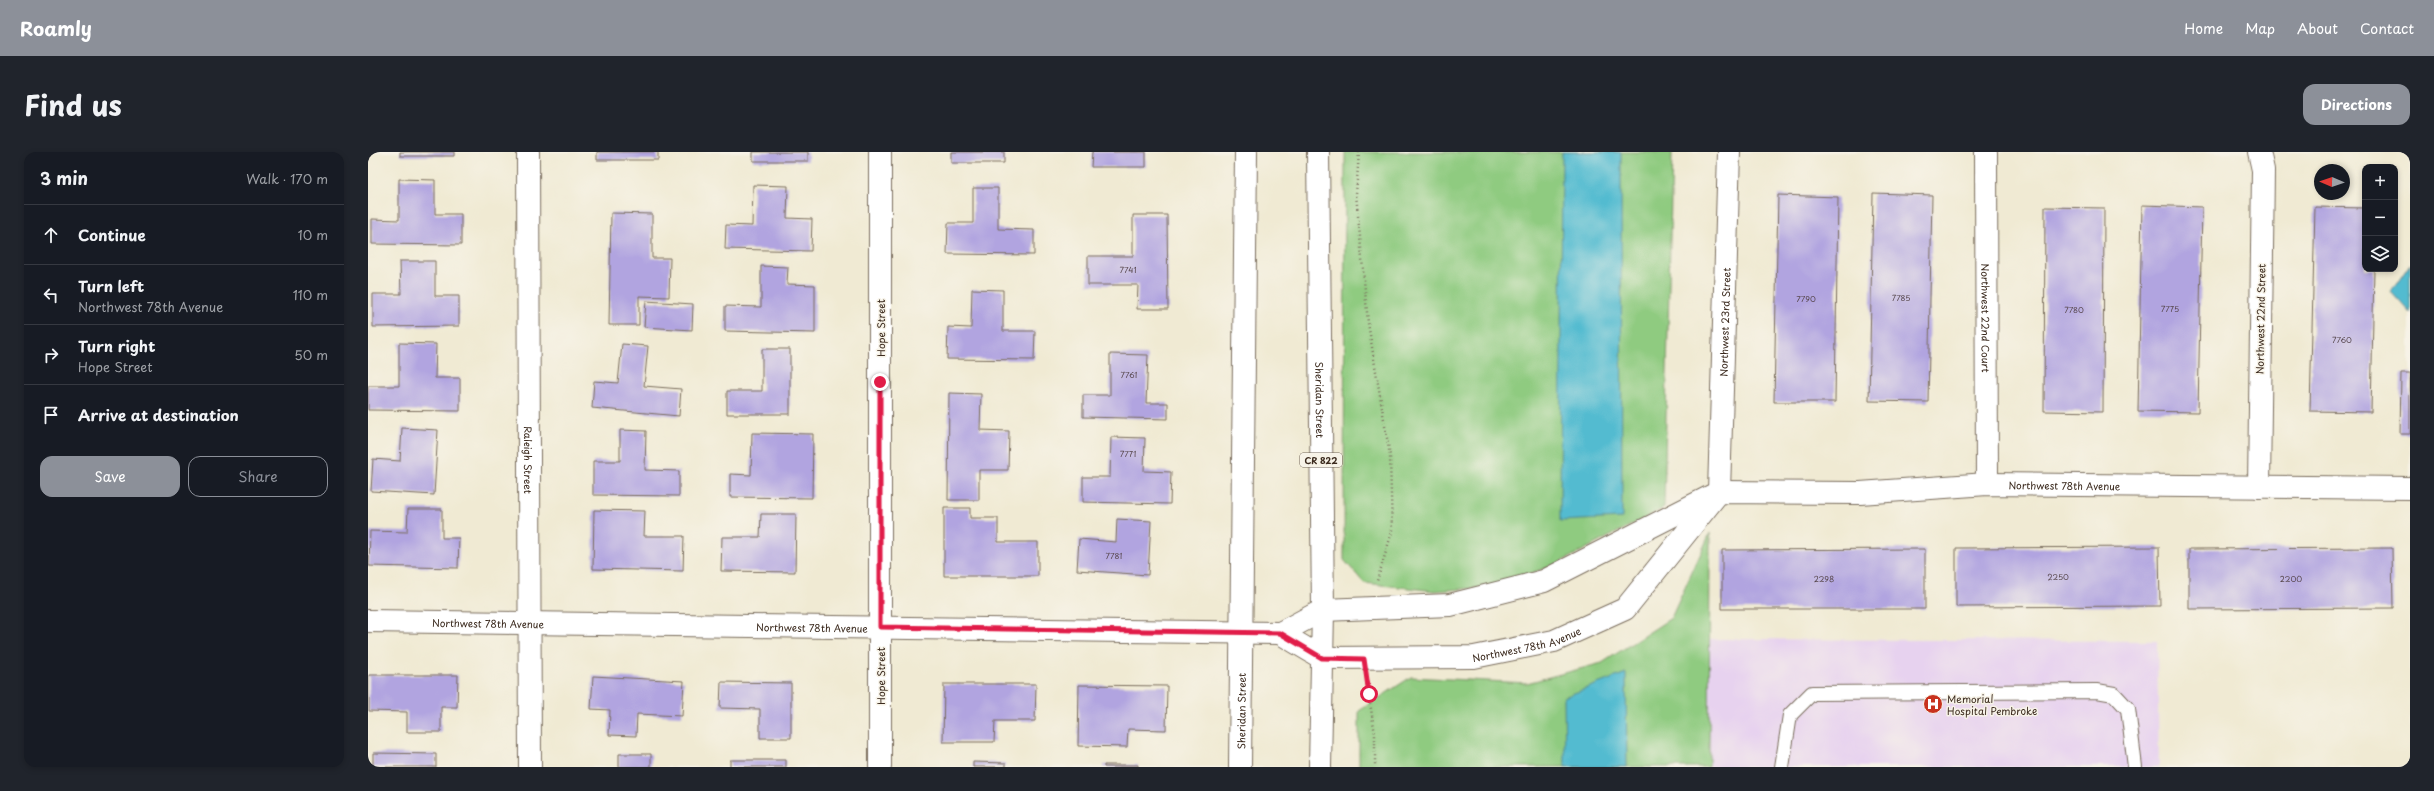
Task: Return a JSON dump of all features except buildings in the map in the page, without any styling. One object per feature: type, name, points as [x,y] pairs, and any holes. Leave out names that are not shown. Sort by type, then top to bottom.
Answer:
[{"type":"street","name":"Raleigh Street","points":[[528,152],[530,767]]},
{"type":"street","name":"Hope Street","points":[[880,152],[880,767]]},
{"type":"street","name":"Sheridan Street","points":[[1240,767],[1246,152]]},
{"type":"street","name":"Sheridan Street","points":[[1318,152],[1323,610],[1320,767]]},
{"type":"street","name":"Northwest 23rd Street","points":[[1719,492],[1729,152]]},
{"type":"street","name":"Northwest 22nd Court","points":[[1986,152],[1987,484]]},
{"type":"street","name":"Northwest 22nd Street","points":[[2259,152],[2263,170],[2259,487]]},
{"type":"street","name":"Northwest 78th Avenue","points":[[1280,633],[1323,610],[1450,605],[1544,581],[1719,492],[1860,493],[1987,484],[2410,488]]},
{"type":"street","name":"Northwest 78th Avenue","points":[[368,621],[1280,633],[1322,658],[1474,658],[1554,640],[1624,609],[1719,492]]},
{"type":"lane","points":[[1782,767],[1790,715],[1812,693],[2097,691],[2114,694],[2128,709],[2135,767]]},
{"type":"path","points":[[1359,152],[1356,194],[1368,323],[1390,456],[1392,532],[1370,609]]},
{"type":"path","points":[[1364,659],[1376,734],[1375,767]]},
{"type":"shaded area","name":"Memorial Hospital Pembroke","points":[[1709,639],[2157,641],[2159,767],[1709,767]]},
{"type":"green space","points":[[1345,152],[1672,152],[1664,508],[1555,565],[1491,587],[1435,591],[1364,583],[1344,560]]},
{"type":"green space","points":[[1710,533],[1709,767],[1359,767],[1359,711],[1411,677],[1527,683],[1602,663],[1671,618]]},
{"type":"water","points":[[1562,152],[1621,152],[1622,518],[1560,521]]},
{"type":"water","points":[[2410,264],[2410,313],[2391,292]]},
{"type":"water","points":[[1626,673],[1627,767],[1565,767],[1564,697]]},
{"type":"place","name":"Memorial Hospital Pembroke","points":[[1933,704]]},
{"type":"route","points":[[880,382],[880,627],[1280,633],[1322,658],[1364,659],[1369,694]]}]
